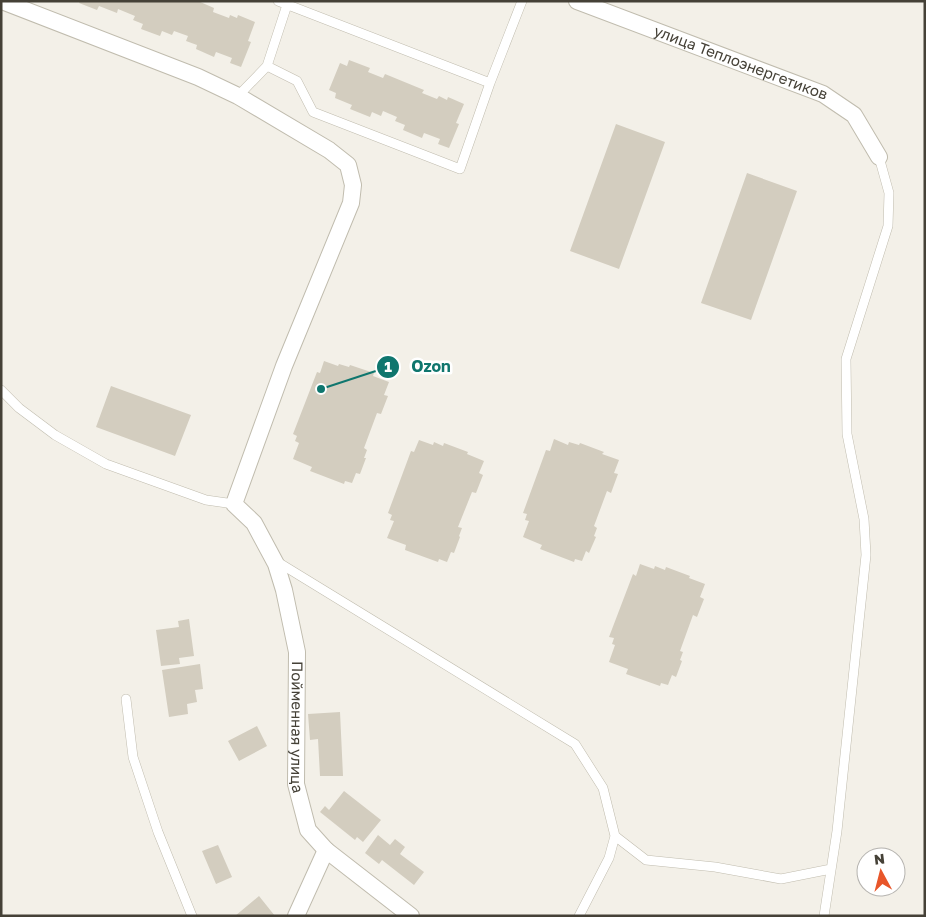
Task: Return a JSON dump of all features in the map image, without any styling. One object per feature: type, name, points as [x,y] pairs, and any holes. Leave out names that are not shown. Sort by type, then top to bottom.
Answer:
[{"type":"street","points":[[2,1],[198,77],[238,96],[329,150],[348,165],[353,185],[351,203],[284,366],[234,504]]},
{"type":"street","name":"улица Теплоэнергетиков","points":[[577,1],[823,94],[854,115],[879,156]]},
{"type":"street","name":"Пойменная улица","points":[[234,504],[254,523],[272,558],[284,590],[297,652],[296,784],[308,830],[326,850],[411,916]]},
{"type":"street","points":[[296,916],[326,850]]},
{"type":"lane","points":[[267,66],[297,81],[313,112],[460,169],[490,83],[522,1]]},
{"type":"lane","points":[[238,96],[267,66],[282,3],[490,83]]},
{"type":"lane","points":[[824,916],[837,831],[866,555],[864,519],[846,434],[846,359],[888,226],[889,192],[879,156]]},
{"type":"lane","points":[[1,390],[19,408],[55,435],[106,464],[206,500],[234,504]]},
{"type":"lane","points":[[272,558],[575,744],[603,788],[615,836],[609,858],[579,916]]},
{"type":"lane","points":[[126,699],[133,757],[158,832],[192,916]]},
{"type":"lane","points":[[615,836],[646,860],[715,867],[781,879],[831,869]]},
{"type":"building","points":[[80,1],[198,1],[214,8],[213,12],[229,18],[230,15],[237,18],[238,15],[255,22],[248,41],[251,42],[241,67],[230,63],[232,58],[216,52],[214,57],[196,49],[197,45],[186,41],[188,36],[174,31],[172,35],[162,31],[160,36],[141,29],[143,24],[133,20],[135,16],[118,9],[117,13],[99,6],[97,10],[79,3]]},
{"type":"building","points":[[349,60],[370,68],[368,72],[383,78],[385,74],[424,90],[422,93],[437,99],[439,96],[447,100],[448,97],[464,104],[456,123],[459,124],[449,148],[438,144],[440,139],[424,133],[422,138],[403,130],[405,125],[395,121],[397,117],[383,111],[381,116],[372,112],[370,117],[350,109],[352,105],[335,98],[336,93],[329,90],[340,63],[347,66]]},
{"type":"building","points":[[616,124],[665,142],[619,269],[570,251]]},
{"type":"building","points":[[747,173],[797,191],[751,320],[701,303]]},
{"type":"building","points":[[324,361],[338,366],[339,364],[349,367],[350,365],[374,373],[373,376],[389,382],[384,395],[388,396],[381,414],[377,413],[364,448],[367,450],[364,458],[366,458],[360,474],[356,473],[352,483],[345,481],[344,484],[310,471],[312,467],[293,459],[299,443],[295,441],[297,436],[293,434],[317,372],[320,373]]},
{"type":"building","points":[[111,386],[191,415],[175,456],[96,427]]},
{"type":"building","points":[[554,439],[568,445],[569,442],[579,445],[580,443],[619,460],[614,473],[618,474],[611,493],[607,491],[594,526],[597,528],[594,536],[596,537],[589,553],[586,551],[582,561],[575,559],[574,562],[540,549],[542,545],[523,537],[529,521],[525,520],[527,514],[523,513],[546,450],[550,451]]},
{"type":"building","points":[[419,440],[433,445],[434,442],[443,446],[444,443],[468,452],[467,454],[484,461],[479,473],[483,475],[476,493],[472,492],[458,527],[462,528],[460,537],[454,553],[451,552],[447,562],[439,559],[438,562],[405,550],[406,545],[387,538],[394,521],[390,520],[392,515],[388,513],[411,451],[414,452]]},
{"type":"building","points":[[640,564],[654,569],[655,566],[665,570],[666,567],[705,584],[700,597],[704,599],[697,617],[693,615],[680,651],[683,652],[680,660],[682,661],[676,677],[672,675],[668,685],[661,683],[660,686],[626,674],[628,669],[609,662],[615,645],[612,644],[614,638],[609,637],[633,574],[636,576]]},
{"type":"building","points":[[189,619],[194,656],[179,658],[180,664],[161,666],[156,630],[179,627],[178,621]]},
{"type":"building","points":[[200,664],[203,689],[195,690],[197,702],[187,704],[188,714],[169,717],[162,670]]},
{"type":"building","points":[[340,712],[343,776],[320,776],[318,739],[310,740],[308,714]]},
{"type":"building","points":[[257,726],[267,746],[239,761],[228,741]]},
{"type":"building","points":[[344,791],[381,820],[363,842],[357,837],[355,840],[320,812],[325,806],[329,810]]},
{"type":"building","points":[[378,835],[390,845],[395,839],[405,847],[400,854],[424,872],[414,885],[382,860],[379,864],[365,853]]},
{"type":"building","points":[[218,845],[232,877],[216,884],[202,851]]},
{"type":"building","points":[[259,896],[275,916],[235,916]]},
{"type":"place","name":"Ozon","points":[[321,389]]}]
